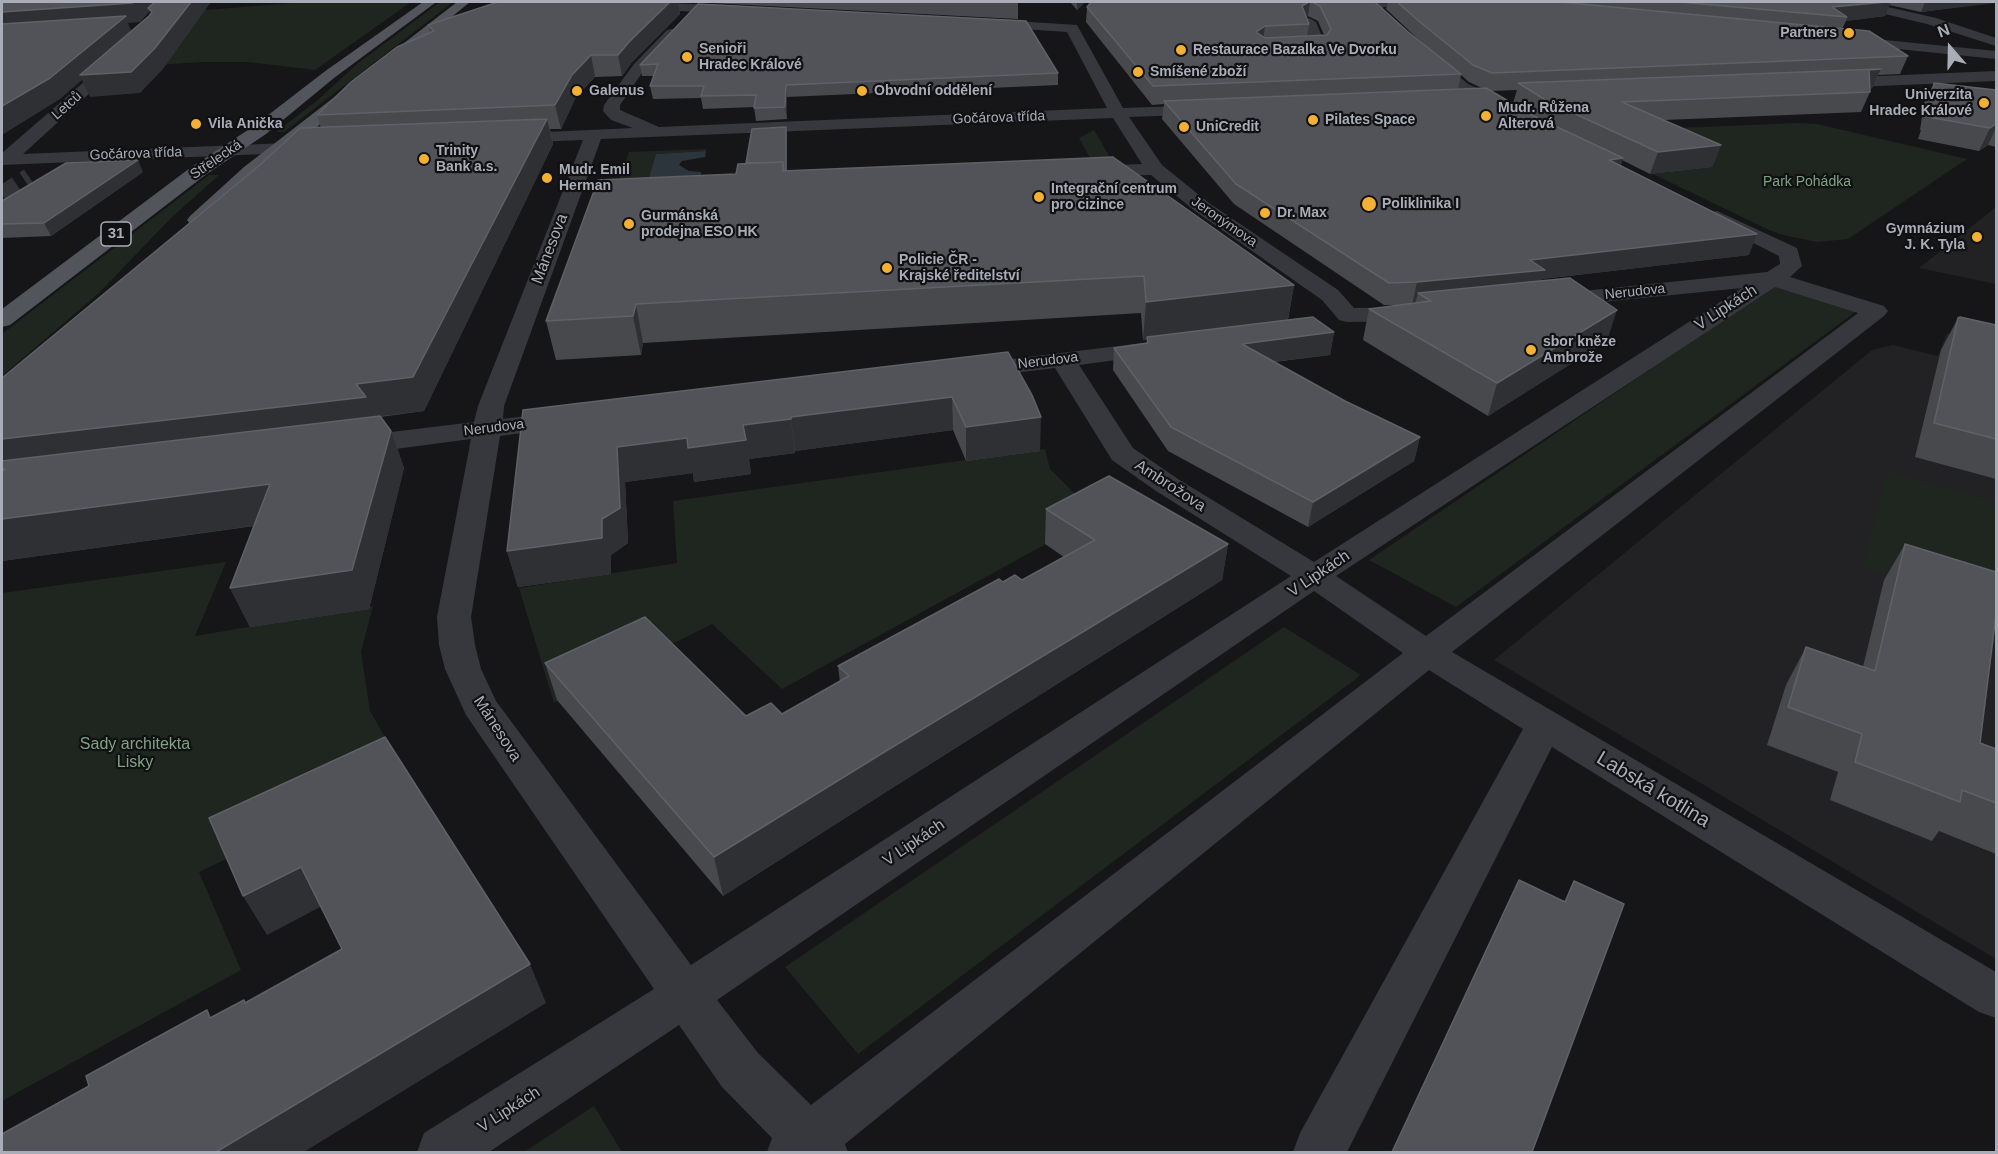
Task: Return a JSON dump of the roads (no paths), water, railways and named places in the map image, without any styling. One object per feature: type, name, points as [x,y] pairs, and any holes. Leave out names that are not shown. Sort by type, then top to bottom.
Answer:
[{"type":"main road","name":"Střelecká","points":[[2,320],[197,172],[232,150],[431,2]]},
{"type":"main road","name":"Střelecká","points":[[184,232],[251,171],[464,2]]},
{"type":"street","points":[[576,2],[699,4],[750,10]]},
{"type":"street","points":[[1332,2],[1373,6],[1388,2]]},
{"type":"street","points":[[1852,2],[1914,17],[1996,42]]},
{"type":"street","points":[[661,132],[617,117],[611,111],[612,105],[639,67],[699,4]]},
{"type":"street","points":[[1373,6],[1386,19]]},
{"type":"street","points":[[1872,43],[1876,37],[1914,17]]},
{"type":"street","name":"Jeronýmova","points":[[970,22],[1076,23],[1118,113],[1155,169],[1202,207],[1330,295],[1340,304],[1339,320],[1434,312]]},
{"type":"street","points":[[1275,47],[1319,46],[1309,22]]},
{"type":"street","points":[[1826,38],[1996,55]]},
{"type":"street","points":[[1410,43],[1462,87],[1520,117]]},
{"type":"street","points":[[1872,43],[1903,63],[1906,69]]},
{"type":"street","name":"Letců","points":[[4,159],[134,45]]},
{"type":"street","points":[[1816,84],[1996,76]]},
{"type":"street","points":[[1449,99],[1513,96]]},
{"type":"street","name":"Gočárova třída","points":[[495,139],[1224,108]]},
{"type":"street","name":"Mánesova","points":[[594,135],[580,196],[491,406],[485,429],[454,617],[463,669],[479,706],[685,995],[740,1070],[809,1148]]},
{"type":"street","name":"Gočárova třída","points":[[4,159],[329,146]]},
{"type":"street","points":[[28,177],[57,157]]},
{"type":"street","points":[[1072,173],[1155,169]]},
{"type":"street","points":[[1697,207],[1789,253],[1791,266],[1771,278]]},
{"type":"street","name":"Nerudova","points":[[1535,302],[1771,278]]},
{"type":"street","name":"V Lipkách","points":[[443,1152],[685,995],[1314,576],[1771,278],[1876,311],[1427,654],[809,1148]]},
{"type":"street","name":"Nerudova","points":[[946,373],[1184,345]]},
{"type":"street","name":"Ambrožova","points":[[1062,359],[1122,454],[1167,485],[1314,576]]},
{"type":"street","name":"Nerudova","points":[[322,450],[595,416]]},
{"type":"street","name":"Labská kotlina","points":[[1314,576],[1427,654],[1996,997]]},
{"type":"street","points":[[1319,1152],[1544,725]]},
{"type":"tunnel","points":[[2,195],[29,177]]},
{"type":"place","name":"Partners","points":[[1849,33]]},
{"type":"place","name":"Restaurace Bazalka Ve Dvorku","points":[[1181,50]]},
{"type":"place","name":"Senioři Hradec Králové","points":[[687,57]]},
{"type":"place","name":"Smíšené zboží","points":[[1138,72]]},
{"type":"place","name":"Galenus","points":[[577,91]]},
{"type":"place","name":"Obvodní oddělení","points":[[862,91]]},
{"type":"place","name":"Univerzita Hradec Králové","points":[[1984,103]]},
{"type":"place","name":"Mudr. Růžena Alterová","points":[[1486,116]]},
{"type":"place","name":"Pilates Space","points":[[1313,120]]},
{"type":"place","name":"Vila Anička","points":[[196,124]]},
{"type":"place","name":"UniCredit","points":[[1184,127]]},
{"type":"place","name":"Trinity Bank a.s.","points":[[424,159]]},
{"type":"place","name":"Mudr. Emil Herman","points":[[547,178]]},
{"type":"place","name":"Integrační centrum pro cizince","points":[[1039,197]]},
{"type":"place","name":"Poliklinika I","points":[[1369,204]]},
{"type":"place","name":"Dr. Max","points":[[1265,213]]},
{"type":"place","name":"Gurmánská prodejna ESO HK","points":[[629,224]]},
{"type":"place","name":"Gymnázium J. K. Tyla","points":[[1977,237]]},
{"type":"place","name":"Policie ČR - Krajské ředitelství","points":[[887,268]]},
{"type":"place","name":"sbor kněze Ambrože","points":[[1531,350]]},
{"type":"park label","name":"Park Pohádka","points":[[1807,182]]},
{"type":"park label","name":"Sady architekta Lisky","points":[[135,754]]}]
